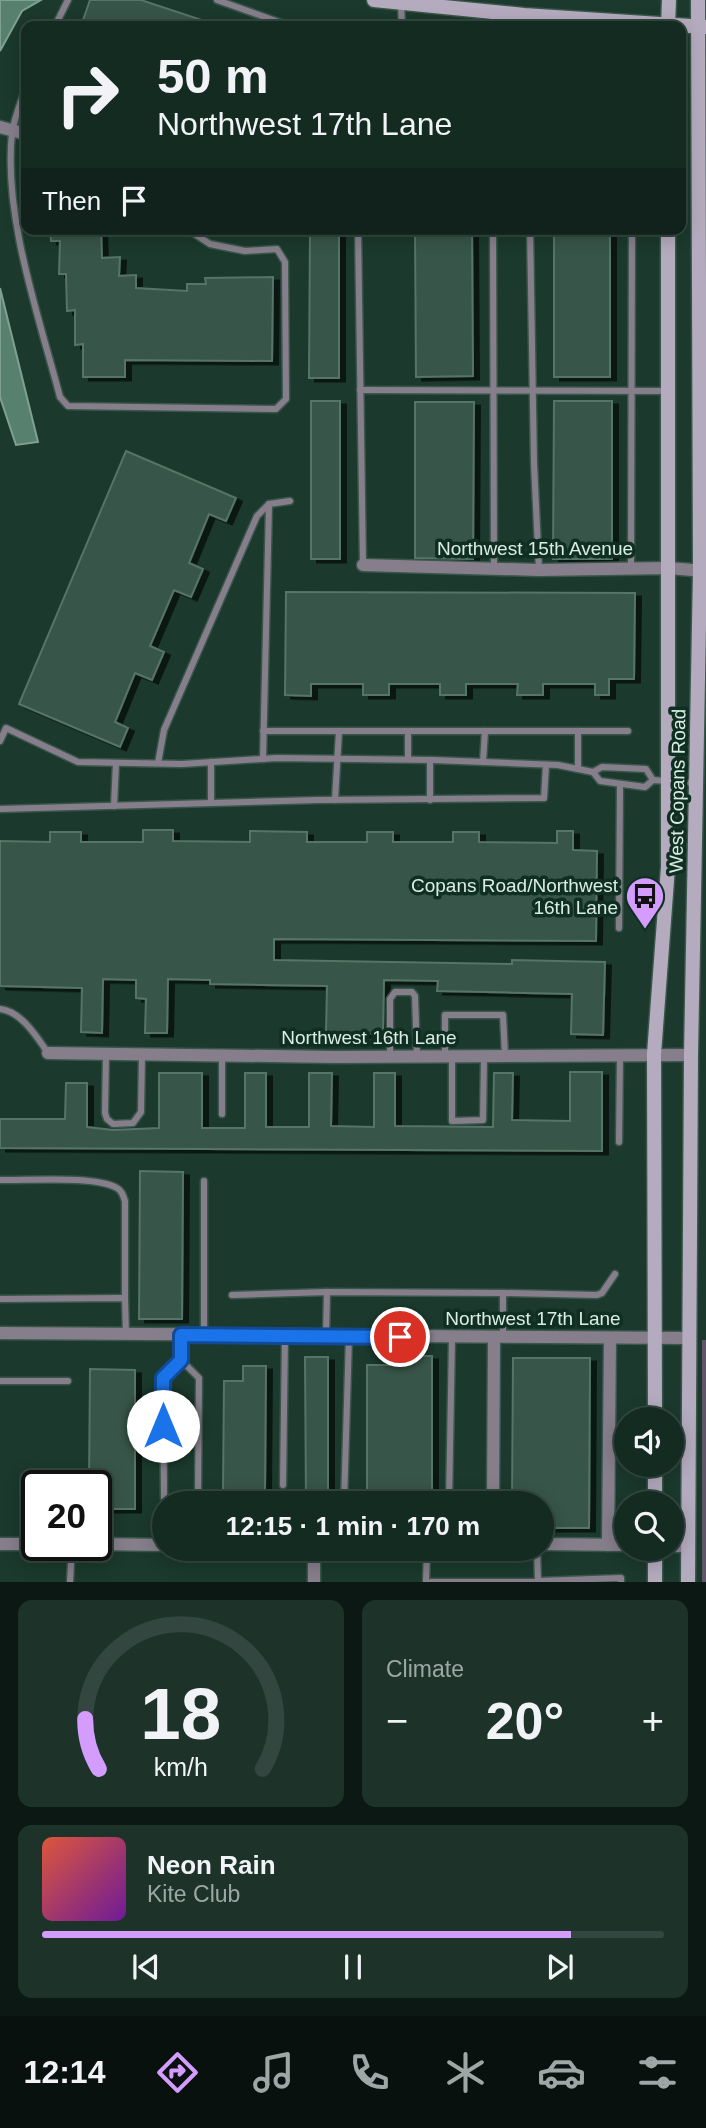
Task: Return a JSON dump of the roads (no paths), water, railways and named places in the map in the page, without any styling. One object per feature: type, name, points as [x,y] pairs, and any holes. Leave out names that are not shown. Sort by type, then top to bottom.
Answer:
[{"type":"main road","points":[[374,0],[548,21]]},
{"type":"main road","points":[[668,21],[669,0]]},
{"type":"main road","name":"West Copans Road","points":[[688,1582],[691,1055],[699,937],[696,783],[703,571],[702,27],[698,0]]},
{"type":"main road","name":"West Copans Road","points":[[655,1407],[654,1054],[668,867],[668,235]]},
{"type":"main road","points":[[655,1561],[655,1582]]},
{"type":"street","name":"Northwest 15th Avenue","points":[[363,565],[539,570],[668,568],[703,571]]},
{"type":"street","name":"Northwest 16th Lane","points":[[48,1053],[390,1057],[691,1055]]},
{"type":"street","name":"Northwest 17th Lane","points":[[0,1334],[688,1338]]},
{"type":"street","points":[[493,1491],[499,1338]]},
{"type":"street","points":[[608,1545],[610,1338]]},
{"type":"street","points":[[0,1544],[21,1544]]},
{"type":"street","points":[[112,1544],[152,1545]]},
{"type":"street","points":[[554,1544],[614,1545]]},
{"type":"street","points":[[314,1561],[314,1582]]},
{"type":"lane","points":[[58,21],[68,0]]},
{"type":"lane","points":[[217,0],[276,21]]},
{"type":"lane","points":[[401,4],[401,21]]},
{"type":"lane","points":[[21,97],[6,128],[17,231],[60,397],[68,406],[276,409],[286,399],[285,262],[277,248],[245,251],[210,244],[196,235]]},
{"type":"lane","points":[[358,235],[363,565]]},
{"type":"lane","points":[[493,235],[494,569]]},
{"type":"lane","points":[[530,235],[532,391],[539,570]]},
{"type":"lane","points":[[631,568],[632,235]]},
{"type":"lane","points":[[360,390],[668,391]]},
{"type":"lane","points":[[158,763],[164,730],[257,516],[270,504],[289,501]]},
{"type":"lane","points":[[263,759],[270,504]]},
{"type":"lane","points":[[0,741],[6,728],[78,762],[408,759],[546,765],[593,772],[601,768],[646,769],[653,780]]},
{"type":"lane","points":[[263,730],[628,731]]},
{"type":"lane","points":[[335,800],[339,731]]},
{"type":"lane","points":[[408,731],[408,759]]},
{"type":"lane","points":[[482,762],[485,731]]},
{"type":"lane","points":[[578,731],[578,769]]},
{"type":"lane","points":[[430,760],[430,800]]},
{"type":"lane","points":[[211,762],[211,803]]},
{"type":"lane","points":[[114,806],[116,763]]},
{"type":"lane","points":[[0,809],[544,797],[546,765]]},
{"type":"lane","points":[[593,772],[600,781],[645,787],[653,780],[696,783]]},
{"type":"lane","points":[[619,928],[620,784]]},
{"type":"lane","points":[[390,1057],[390,999],[395,992],[412,992],[415,996],[418,1056]]},
{"type":"lane","points":[[0,1009],[6,1009],[19,1017],[48,1053]]},
{"type":"lane","points":[[484,1055],[483,1120],[452,1121],[445,1015],[503,1015],[505,1055]]},
{"type":"lane","points":[[106,1054],[105,1113],[113,1124],[133,1123],[141,1112],[142,1054]]},
{"type":"lane","points":[[619,1142],[620,1054]]},
{"type":"lane","points":[[222,1056],[222,1114]]},
{"type":"lane","points":[[0,1181],[80,1181],[116,1187],[122,1192],[125,1201],[126,1335]]},
{"type":"lane","points":[[204,1181],[204,1335]]},
{"type":"lane","points":[[232,1295],[327,1292],[597,1295],[602,1293],[615,1274]]},
{"type":"lane","points":[[326,1336],[327,1292]]},
{"type":"lane","points":[[499,1338],[503,1293]]},
{"type":"lane","points":[[0,1299],[125,1298]]},
{"type":"lane","points":[[181,1335],[181,1360],[199,1378],[198,1497],[164,1498],[163,1378],[181,1360]]},
{"type":"lane","points":[[283,1485],[285,1336]]},
{"type":"lane","points":[[344,1491],[349,1336]]},
{"type":"lane","points":[[449,1491],[452,1337]]},
{"type":"lane","points":[[0,1381],[68,1381]]},
{"type":"lane","points":[[71,1582],[72,1561]]},
{"type":"lane","points":[[428,1561],[429,1582],[621,1578],[621,1582]]},
{"type":"lane","points":[[537,1561],[538,1581]]},
{"type":"place","name":"Copans Road/Northwest 16th Lane","points":[[645,930]]}]
